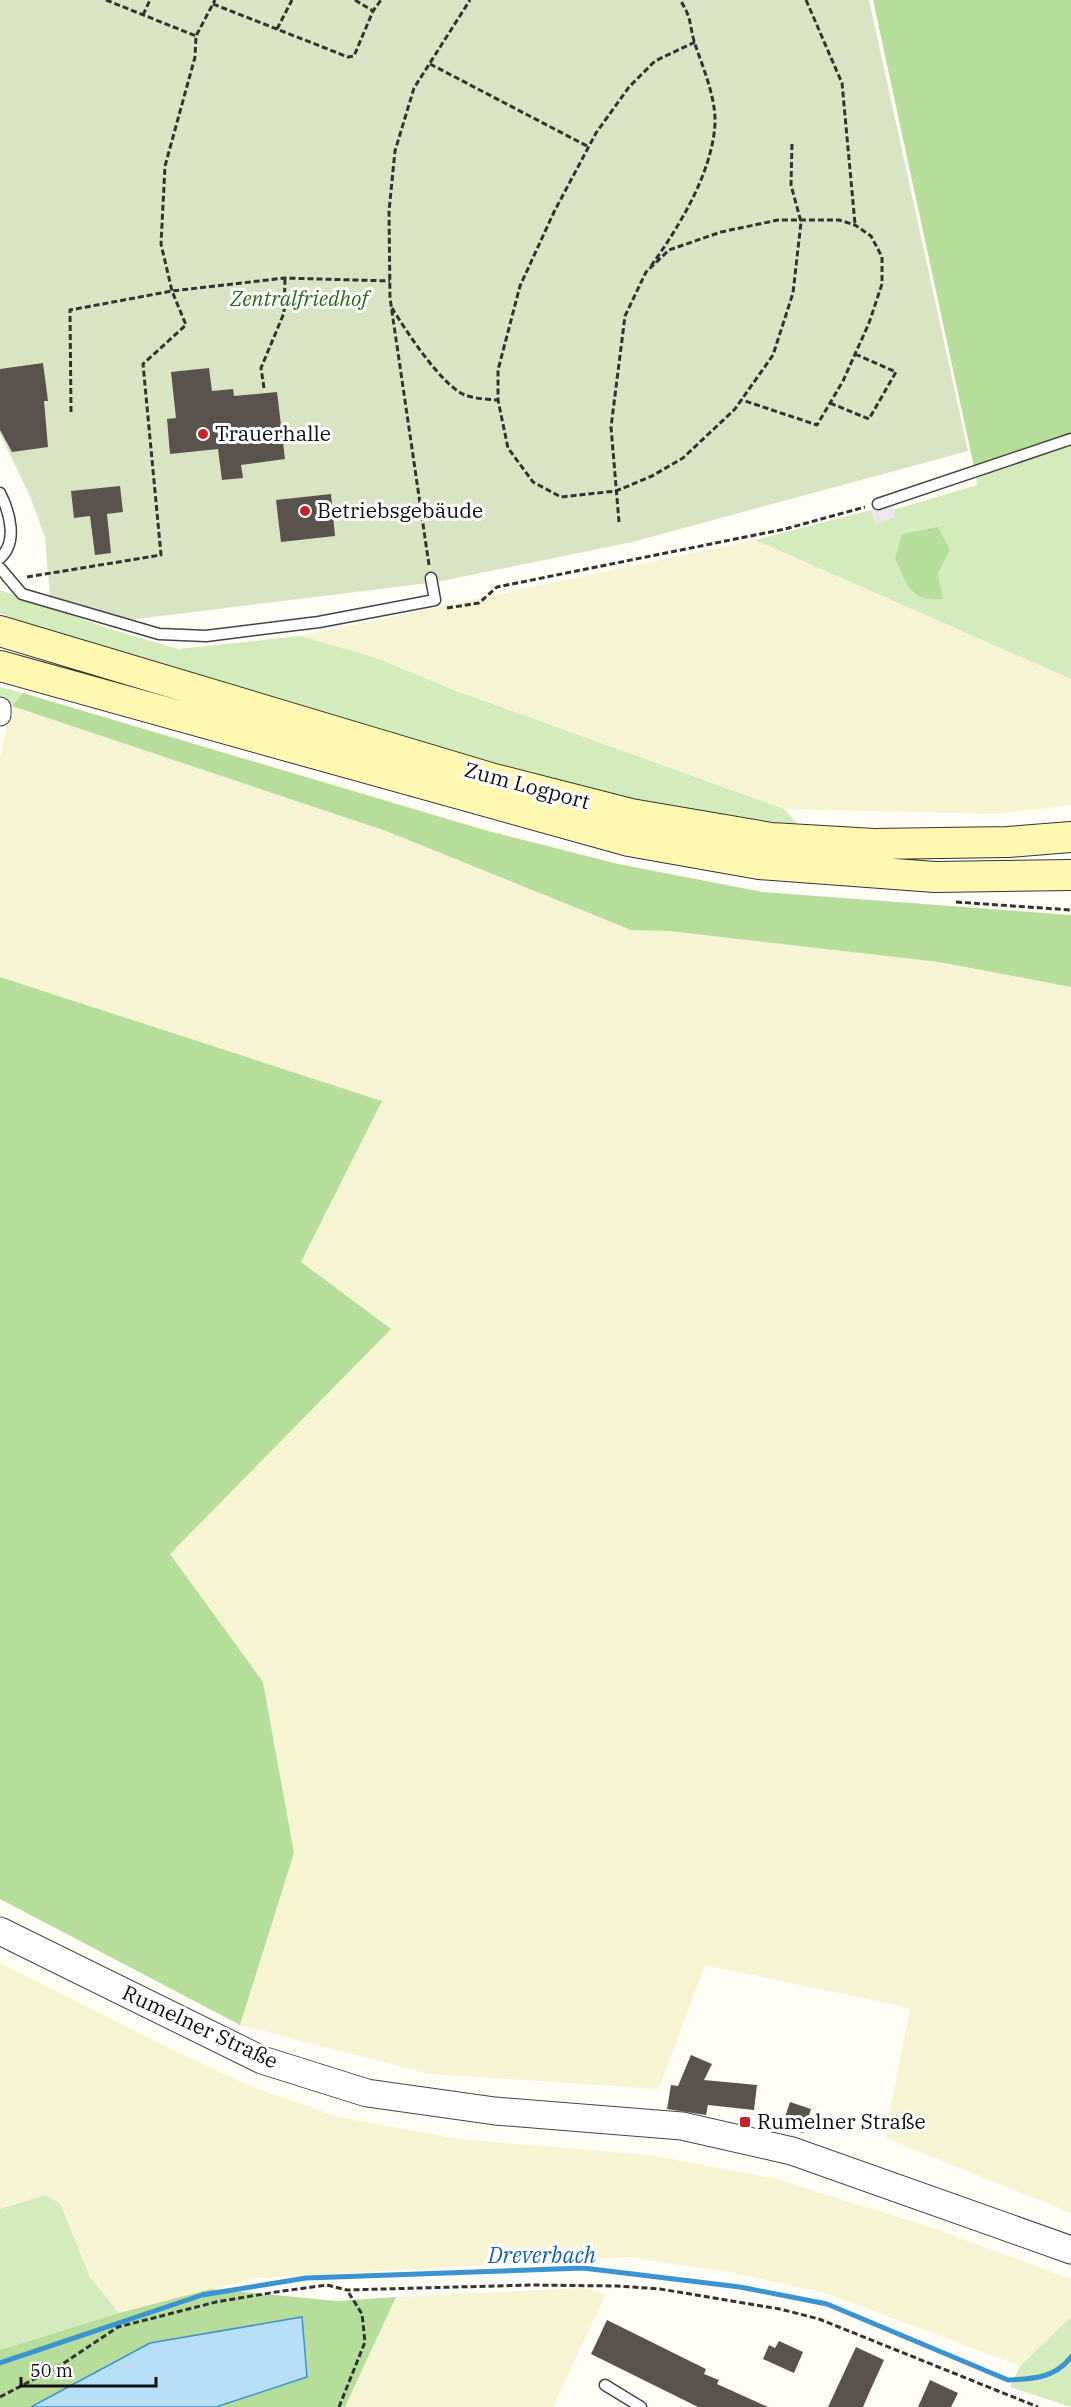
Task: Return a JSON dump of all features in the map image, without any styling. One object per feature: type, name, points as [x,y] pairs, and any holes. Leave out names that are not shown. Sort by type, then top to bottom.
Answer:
[{"type":"main road","name":"Zum Logport","points":[[0,631],[227,696],[494,779],[631,814],[771,838],[863,843],[1008,842],[1071,837]]},
{"type":"main road","name":"Zum Logport","points":[[0,666],[629,841],[759,864],[935,877],[1071,875]]},
{"type":"main road","points":[[1003,877],[1071,893]]},
{"type":"street","points":[[0,708],[0,715]]},
{"type":"street","name":"Rumelner Straße","points":[[0,1931],[262,2060],[367,2093],[495,2111],[682,2126],[792,2151],[1071,2250]]},
{"type":"lane","points":[[878,504],[1071,439]]},
{"type":"lane","points":[[0,493],[12,535],[8,551],[0,558]]},
{"type":"lane","points":[[0,568],[22,594],[159,634],[206,636],[319,622],[435,600],[431,578]]},
{"type":"lane","points":[[605,2385],[641,2407]]},
{"type":"path","points":[[106,0],[196,36]]},
{"type":"path","points":[[143,15],[150,0]]},
{"type":"path","points":[[277,29],[292,0]]},
{"type":"path","points":[[355,0],[373,11]]},
{"type":"path","points":[[12,582],[18,578],[161,555],[144,364],[186,325],[172,291],[161,244],[165,166],[195,57],[196,36],[214,2],[348,57],[354,56],[373,11],[381,0]]},
{"type":"path","points":[[431,578],[391,307],[389,211],[395,151],[414,88],[470,0]]},
{"type":"path","points":[[619,522],[611,427],[625,316],[646,272],[679,227],[704,168],[715,123],[706,76],[694,42],[690,15],[680,0]]},
{"type":"path","points":[[806,0],[842,83],[855,225]]},
{"type":"path","points":[[694,42],[655,61],[629,87],[589,147],[520,285],[498,370],[498,400],[508,448],[533,482],[561,497],[616,491],[652,476],[683,458],[741,400],[773,355],[793,293],[801,222],[791,185],[792,143]]},
{"type":"path","points":[[429,64],[589,147]]},
{"type":"path","points":[[646,272],[669,250],[721,231],[778,220],[801,222],[839,220],[855,225],[871,236],[882,257],[882,284],[855,354],[817,425],[741,400]]},
{"type":"path","points":[[71,412],[70,310],[172,291],[285,278],[390,280]]},
{"type":"path","points":[[264,388],[261,368],[284,313],[285,278]]},
{"type":"path","points":[[391,307],[410,336],[453,389],[466,396],[498,400]]},
{"type":"path","points":[[830,403],[869,419],[896,372],[855,354]]},
{"type":"path","points":[[435,600],[449,609],[479,603],[497,587],[785,529],[878,504]]},
{"type":"path","points":[[0,2397],[61,2366],[118,2327],[216,2302],[327,2285],[347,2290],[530,2285],[660,2289],[780,2309],[819,2319],[1038,2407]]},
{"type":"path","points":[[339,2407],[365,2342],[362,2314],[347,2290]]},
{"type":"shaded area","points":[[891,504],[896,518],[875,524],[871,510]]},
{"type":"shaded area","points":[[755,540],[1071,679],[1071,805],[994,814],[784,809],[451,689],[377,658],[300,636]]},
{"type":"shaded area","points":[[12,706],[386,831],[631,930],[669,931],[939,962],[1071,987],[1071,2213],[885,2138],[910,2008],[705,1965],[659,2089],[430,2074],[240,2025],[294,1853],[263,1682],[170,1554],[390,1329],[301,1263],[382,1101],[0,977],[0,756]]},
{"type":"shaded area","points":[[0,1963],[177,2052],[255,2088],[339,2117],[459,2139],[649,2155],[773,2178],[924,2225],[1071,2279],[1071,2317],[1020,2366],[829,2294],[729,2272],[628,2257],[257,2278],[119,2313],[90,2277],[60,2203],[45,2195],[0,2209]]},
{"type":"shaded area","points":[[583,2288],[606,2294],[553,2407],[345,2407],[396,2297]]},
{"type":"green space","name":"Zentralfriedhof","points":[[0,0],[869,0],[968,451],[632,542],[437,582],[129,620],[50,596],[45,537],[29,494],[0,434]]},
{"type":"green space","points":[[873,0],[1071,0],[1071,444],[976,476]]},
{"type":"green space","points":[[1071,444],[1071,679],[755,540],[871,510],[875,524],[895,518],[893,510],[977,485],[976,476]],"holes":[[[950,550],[938,574],[895,558]]]},
{"type":"green space","points":[[938,527],[950,550],[938,574],[943,599],[923,598],[906,583],[895,558],[902,534]]},
{"type":"green space","points":[[0,590],[110,629],[178,649],[300,636],[377,658],[451,689],[784,809],[800,826],[736,818],[603,794],[52,635],[0,613]]},
{"type":"green space","points":[[0,687],[23,693],[12,706],[0,702]]},
{"type":"green space","points":[[23,693],[488,831],[618,864],[763,892],[1071,915],[1071,987],[939,962],[669,931],[631,930],[386,831],[12,706]]},
{"type":"green space","points":[[0,977],[382,1101],[301,1262],[391,1329],[170,1554],[263,1682],[294,1853],[240,2025],[0,1899]]},
{"type":"green space","points":[[45,2195],[60,2203],[90,2277],[119,2313],[0,2350],[0,2209]]},
{"type":"green space","points":[[211,2289],[337,2301],[396,2297],[345,2407],[216,2407],[307,2377],[150,2343],[31,2407],[0,2407],[0,2350],[119,2313]]},
{"type":"green space","points":[[1071,2317],[1071,2407],[1010,2387],[1020,2366]]},
{"type":"water","points":[[302,2317],[307,2377],[216,2407],[31,2407],[150,2343]]},
{"type":"building","points":[[43,363],[48,401],[44,401],[48,447],[12,452],[0,430],[0,369]]},
{"type":"building","name":"Trauerhalle","points":[[209,368],[212,391],[233,389],[234,396],[277,392],[285,459],[241,465],[243,478],[222,480],[218,449],[170,454],[167,419],[176,418],[171,372]]},
{"type":"building","points":[[120,486],[123,512],[107,514],[111,553],[95,555],[90,516],[74,518],[71,491]]},
{"type":"building","name":"Betriebsgebäude","points":[[331,494],[335,536],[281,542],[276,500]]},
{"type":"building","points":[[691,2055],[712,2064],[704,2080],[757,2085],[754,2110],[708,2105],[706,2115],[667,2109],[671,2085],[678,2086]]},
{"type":"building","points":[[790,2102],[811,2109],[803,2133],[782,2126]]},
{"type":"building","points":[[607,2320],[706,2369],[704,2374],[719,2380],[717,2384],[768,2407],[698,2407],[591,2354]]},
{"type":"building","points":[[779,2341],[803,2352],[794,2373],[763,2359],[769,2345],[775,2348]]},
{"type":"building","points":[[856,2347],[884,2360],[863,2407],[828,2407]]},
{"type":"building","points":[[930,2380],[958,2393],[951,2407],[918,2407]]},
{"type":"waterway","name":"Dreverbach","points":[[0,2363],[202,2295],[306,2278],[583,2268],[740,2287],[827,2304],[1008,2380],[1043,2376],[1058,2369],[1071,2357]]},
{"type":"place","name":"Trauerhalle","points":[[203,434]]},
{"type":"place","name":"Betriebsgebäude","points":[[305,511]]},
{"type":"place","name":"Rumelner Straße","points":[[745,2122]]}]
